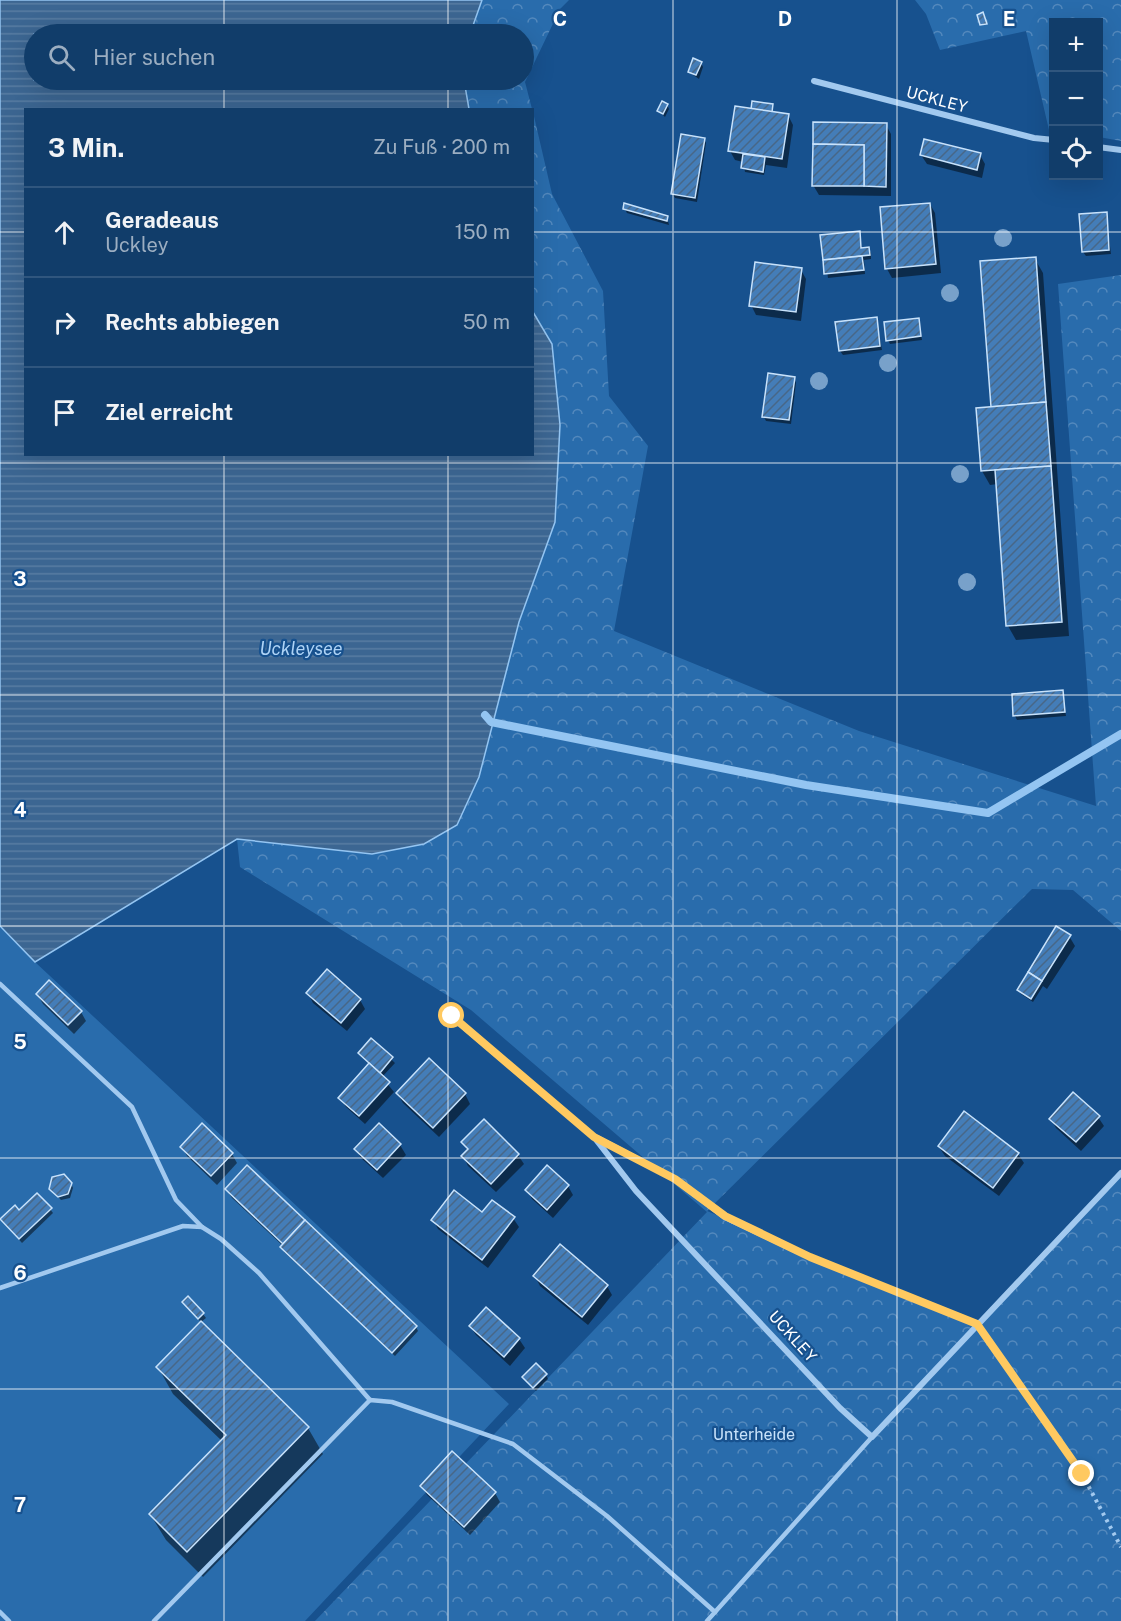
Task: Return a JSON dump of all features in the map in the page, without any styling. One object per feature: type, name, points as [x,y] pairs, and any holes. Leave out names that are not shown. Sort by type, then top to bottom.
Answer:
[{"type":"street","name":"UCKLEY","points":[[814,81],[1034,138],[1049,140]]},
{"type":"street","points":[[1103,148],[1121,150]]},
{"type":"street","name":"UCKLEY","points":[[452,1016],[594,1137],[636,1191],[840,1408],[872,1437]]},
{"type":"street","name":"UCKLEY","points":[[594,1137],[675,1179],[725,1216],[810,1257],[977,1324]]},
{"type":"street","points":[[872,1437],[1121,1173]]},
{"type":"lane","points":[[0,984],[132,1107],[176,1200],[202,1227],[221,1239],[259,1273],[370,1400],[392,1402],[513,1444],[607,1516],[715,1612]]},
{"type":"lane","points":[[0,1288],[183,1226],[202,1227]]},
{"type":"lane","points":[[154,1621],[370,1400]]},
{"type":"lane","points":[[707,1621],[872,1437]]},
{"type":"lane","points":[[0,1612],[9,1621]]},
{"type":"path","points":[[977,1324],[1082,1474],[1121,1547]]},
{"type":"green space","points":[[482,0],[569,0],[560,9],[534,63],[534,24],[474,24]]},
{"type":"green space","points":[[915,0],[1121,0],[1121,141],[1103,138],[1103,18],[1049,18],[1049,130],[1026,31],[940,50],[926,14]]},
{"type":"green space","points":[[466,90],[527,90],[532,108],[469,108]]},
{"type":"green space","name":"Unterheide","points":[[534,116],[552,194],[603,291],[609,396],[648,446],[614,631],[859,731],[1096,806],[1058,284],[1121,275],[1121,931],[1073,890],[1032,889],[707,1211],[977,1324],[1121,1173],[1121,1621],[315,1621],[707,1212],[471,1010],[240,867],[237,839],[372,854],[479,777],[519,622],[555,522],[560,425],[552,344],[534,314]]},
{"type":"green space","points":[[0,926],[35,962],[509,1404],[305,1621],[0,1621]]},
{"type":"water","name":"Uckleysee","points":[[0,0],[482,0],[474,24],[24,24],[24,90],[466,90],[469,108],[24,108],[24,456],[534,456],[534,314],[552,344],[560,425],[555,522],[519,622],[479,777],[457,825],[424,844],[372,854],[237,839],[35,962],[0,926]]},
{"type":"building","points":[[983,12],[987,24],[980,25],[977,15]]},
{"type":"building","points":[[693,58],[702,62],[696,75],[688,72]]},
{"type":"building","points":[[662,101],[668,104],[663,114],[657,111]]},
{"type":"building","points":[[752,101],[773,104],[772,112],[751,109]]},
{"type":"building","points":[[735,106],[789,114],[782,159],[728,151]]},
{"type":"building","points":[[813,122],[887,123],[886,187],[864,186],[864,145],[813,144]]},
{"type":"building","points":[[681,134],[705,138],[695,198],[671,194]]},
{"type":"building","points":[[924,139],[981,153],[977,170],[920,155]]},
{"type":"building","points":[[813,144],[864,145],[864,186],[812,186]]},
{"type":"building","points":[[743,154],[765,157],[763,172],[741,168]]},
{"type":"building","points":[[624,203],[668,216],[667,221],[623,209]]},
{"type":"building","points":[[930,203],[936,264],[885,269],[880,207]]},
{"type":"building","points":[[1107,212],[1109,250],[1082,252],[1079,214]]},
{"type":"building","points":[[860,231],[861,248],[869,247],[870,255],[823,260],[820,235]]},
{"type":"building","points":[[862,256],[864,270],[824,274],[823,260]]},
{"type":"building","points":[[1036,257],[1046,402],[991,407],[980,261]]},
{"type":"building","points":[[755,262],[802,268],[796,312],[749,306]]},
{"type":"building","points":[[877,317],[880,346],[839,351],[835,322]]},
{"type":"building","points":[[919,318],[921,336],[886,341],[884,322]]},
{"type":"building","points":[[768,373],[795,377],[789,420],[762,417]]},
{"type":"building","points":[[1046,402],[1051,466],[981,471],[976,408]]},
{"type":"building","points":[[1051,466],[1062,622],[1006,626],[995,470]]},
{"type":"building","points":[[1063,690],[1065,712],[1013,716],[1012,694]]},
{"type":"building","points":[[1056,926],[1071,935],[1042,981],[1028,972]]},
{"type":"building","points":[[327,969],[361,999],[341,1023],[306,993]]},
{"type":"building","points":[[1028,972],[1042,981],[1031,999],[1017,990]]},
{"type":"building","points":[[49,980],[82,1011],[68,1025],[36,994]]},
{"type":"building","points":[[371,1038],[393,1057],[380,1073],[358,1053]]},
{"type":"building","points":[[429,1058],[466,1093],[433,1128],[396,1093]]},
{"type":"building","points":[[369,1063],[390,1082],[359,1116],[338,1098]]},
{"type":"building","points":[[1073,1092],[1100,1116],[1076,1142],[1049,1119]]},
{"type":"building","points":[[964,1111],[1019,1153],[993,1188],[938,1146]]},
{"type":"building","points":[[484,1119],[519,1154],[491,1184],[461,1156],[468,1149],[461,1142]]},
{"type":"building","points":[[202,1123],[233,1153],[211,1176],[180,1147]]},
{"type":"building","points":[[379,1123],[401,1144],[377,1170],[354,1149]]},
{"type":"building","points":[[247,1165],[305,1220],[283,1244],[225,1189]]},
{"type":"building","points":[[547,1165],[569,1185],[547,1210],[525,1190]]},
{"type":"building","points":[[64,1174],[72,1183],[68,1194],[58,1197],[49,1189],[52,1177]]},
{"type":"building","points":[[454,1190],[482,1212],[492,1200],[515,1217],[482,1260],[431,1220]]},
{"type":"building","points":[[37,1193],[52,1208],[19,1239],[0,1219],[15,1205],[19,1210]]},
{"type":"building","points":[[305,1220],[417,1326],[392,1353],[280,1247]]},
{"type":"building","points":[[560,1244],[608,1285],[582,1317],[533,1276]]},
{"type":"building","points":[[188,1296],[204,1313],[198,1319],[182,1302]]},
{"type":"building","points":[[486,1307],[520,1338],[504,1357],[469,1326]]},
{"type":"building","points":[[201,1321],[309,1427],[187,1552],[149,1514],[226,1435],[156,1367]]},
{"type":"building","points":[[536,1363],[547,1374],[533,1388],[522,1377]]},
{"type":"building","points":[[452,1451],[496,1492],[464,1527],[420,1486]]},
{"type":"waterway","points":[[485,715],[491,722],[806,785],[988,813],[1121,734]]},
{"type":"route","points":[[452,1016],[594,1137],[675,1179],[725,1216],[810,1257],[977,1324],[1082,1474]]}]
